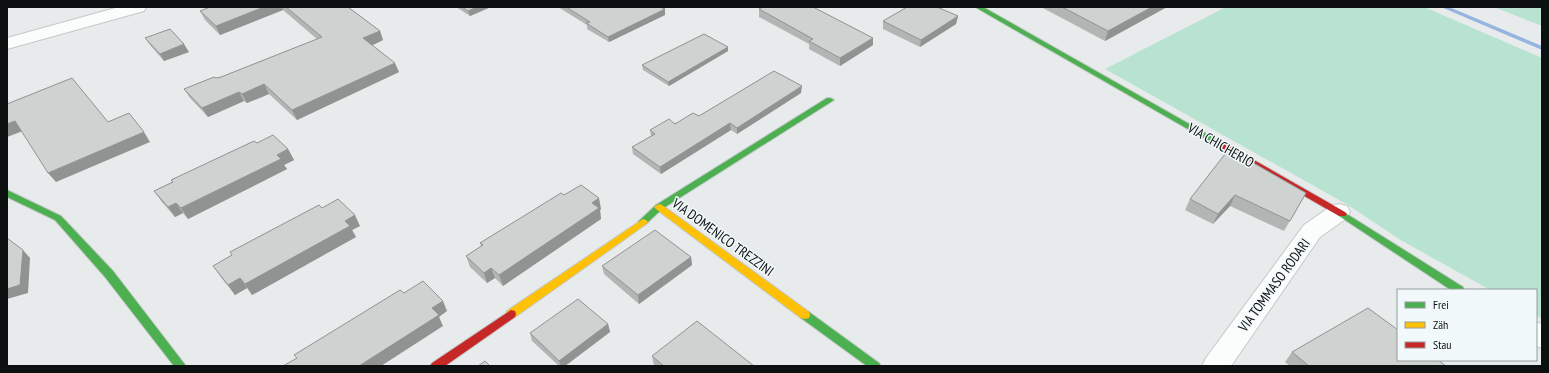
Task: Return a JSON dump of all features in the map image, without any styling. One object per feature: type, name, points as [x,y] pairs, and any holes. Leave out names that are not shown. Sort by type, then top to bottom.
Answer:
[{"type":"street","points":[[7,44],[138,7]]},
{"type":"street","name":"VIA CHICHERIO","points":[[978,7],[1338,212],[1457,289]]},
{"type":"street","name":"VIA DOMENICO TREZZINI","points":[[830,100],[659,207],[875,366]]},
{"type":"street","points":[[7,193],[58,218],[109,274],[180,366]]},
{"type":"street","points":[[436,366],[645,220],[659,207]]},
{"type":"street","name":"VIA TOMMASO RODARI","points":[[1216,366],[1312,231],[1338,212]]},
{"type":"green space","points":[[1226,7],[1424,7],[1542,58],[1542,319],[1537,316],[1537,289],[1488,289],[1399,239],[1348,205],[1105,69]]},
{"type":"green space","points":[[1494,7],[1542,7],[1542,26]]},
{"type":"building","points":[[210,7],[264,7],[216,26],[200,11]]},
{"type":"building","points":[[286,7],[348,7],[380,31],[363,38],[395,63],[292,110],[264,84],[242,94],[239,92],[202,108],[184,89],[214,77],[221,77],[322,37]]},
{"type":"building","points":[[462,7],[477,7],[468,11]]},
{"type":"building","points":[[566,7],[660,7],[665,9],[608,37],[586,23],[590,22]]},
{"type":"building","points":[[763,7],[813,7],[873,38],[840,58],[809,41],[813,39],[759,9]]},
{"type":"building","points":[[907,7],[937,7],[958,16],[921,40],[883,21]]},
{"type":"building","points":[[1062,7],[1152,7],[1108,31]]},
{"type":"building","points":[[170,29],[184,44],[160,54],[145,38]]},
{"type":"building","points":[[704,34],[728,47],[668,82],[642,65]]},
{"type":"building","points":[[774,71],[802,86],[737,128],[730,123],[660,167],[632,147],[655,134],[650,130],[669,119],[675,124],[693,113],[699,116]]},
{"type":"building","points":[[72,78],[108,122],[129,113],[144,132],[48,173],[15,121],[7,124],[7,104]]},
{"type":"building","points":[[273,135],[288,149],[277,155],[281,159],[181,208],[176,203],[168,207],[154,191],[173,182],[171,180],[254,141],[257,143]]},
{"type":"building","points":[[1229,149],[1306,193],[1290,221],[1235,195],[1218,214],[1190,199]]},
{"type":"building","points":[[581,185],[599,198],[592,203],[599,208],[499,275],[491,268],[484,273],[466,256],[483,245],[480,243],[561,193],[564,195]]},
{"type":"building","points":[[338,199],[355,215],[345,221],[350,226],[245,284],[240,278],[228,285],[213,266],[232,255],[230,252],[319,205],[322,208]]},
{"type":"building","points":[[655,230],[691,257],[638,295],[602,266]]},
{"type":"building","points":[[7,238],[23,250],[20,285],[7,289]]},
{"type":"building","points":[[423,281],[443,301],[432,308],[439,315],[359,366],[283,366],[297,358],[294,355],[400,290],[404,293]]},
{"type":"building","points":[[578,299],[608,324],[559,361],[530,333]]},
{"type":"building","points":[[1368,308],[1397,329],[1397,361],[1439,361],[1446,366],[1309,366],[1292,352]]},
{"type":"building","points":[[697,321],[754,366],[664,366],[652,356]]},
{"type":"building","points":[[485,361],[490,366],[478,366]]},
{"type":"waterway","points":[[1444,7],[1542,48]]},
{"type":"traffic: fast","points":[[978,7],[1217,142]]},
{"type":"traffic: fast","points":[[643,222],[659,207],[830,100]]},
{"type":"traffic: fast","points":[[7,193],[58,218],[109,274],[180,366]]},
{"type":"traffic: fast","points":[[1342,214],[1432,274],[1457,289]]},
{"type":"traffic: fast","points":[[805,315],[875,366]]},
{"type":"traffic: slow","points":[[659,207],[805,315]]},
{"type":"traffic: slow","points":[[511,314],[643,222]]},
{"type":"traffic: jam","points":[[1217,142],[1342,214]]},
{"type":"traffic: jam","points":[[436,366],[511,314]]}]
